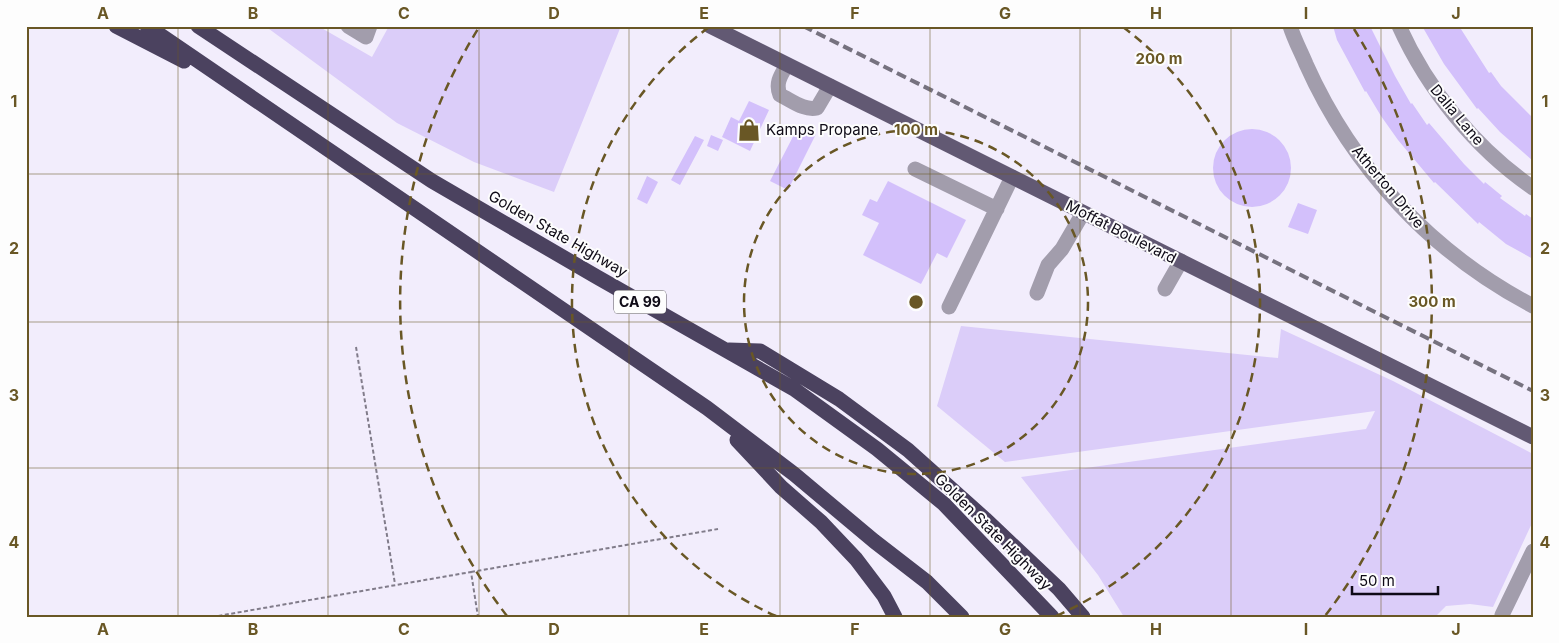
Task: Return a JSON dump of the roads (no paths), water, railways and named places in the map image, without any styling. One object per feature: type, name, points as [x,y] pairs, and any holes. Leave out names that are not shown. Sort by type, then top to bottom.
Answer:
[{"type":"highway","points":[[116,26],[245,92]]},
{"type":"highway","points":[[147,26],[707,408],[794,474],[874,542],[927,582],[962,617]]},
{"type":"highway","name":"Golden State Highway","points":[[198,26],[210,32],[432,181],[794,389],[877,449],[944,504],[1052,617]]},
{"type":"highway","points":[[724,349],[760,351],[839,399],[900,444],[1059,589],[1083,617]]},
{"type":"highway","points":[[707,408],[781,487],[821,522],[856,559],[884,596],[895,617]]},
{"type":"main road","name":"Moffat Boulevard","points":[[710,26],[1533,437]]},
{"type":"street","points":[[348,26],[366,37],[370,26]]},
{"type":"street","name":"Atherton Drive","points":[[1290,26],[1317,88],[1345,136],[1385,188],[1420,227],[1466,264],[1507,292],[1533,306]]},
{"type":"street","name":"Dalia Lane","points":[[1399,26],[1409,48],[1433,88],[1480,144],[1511,173],[1533,188]]},
{"type":"street","points":[[787,64],[777,84],[780,95],[804,107],[817,108],[830,86]]},
{"type":"street","points":[[915,170],[996,209]]},
{"type":"street","points":[[948,307],[1012,177]]},
{"type":"street","points":[[1037,293],[1048,265],[1062,249],[1084,213]]},
{"type":"street","points":[[1165,289],[1181,262]]},
{"type":"street","points":[[1503,617],[1502,615],[1533,551]]},
{"type":"railway","points":[[803,26],[1533,391]]},
{"type":"place","name":"Kamps Propane","points":[[749,130]]}]
